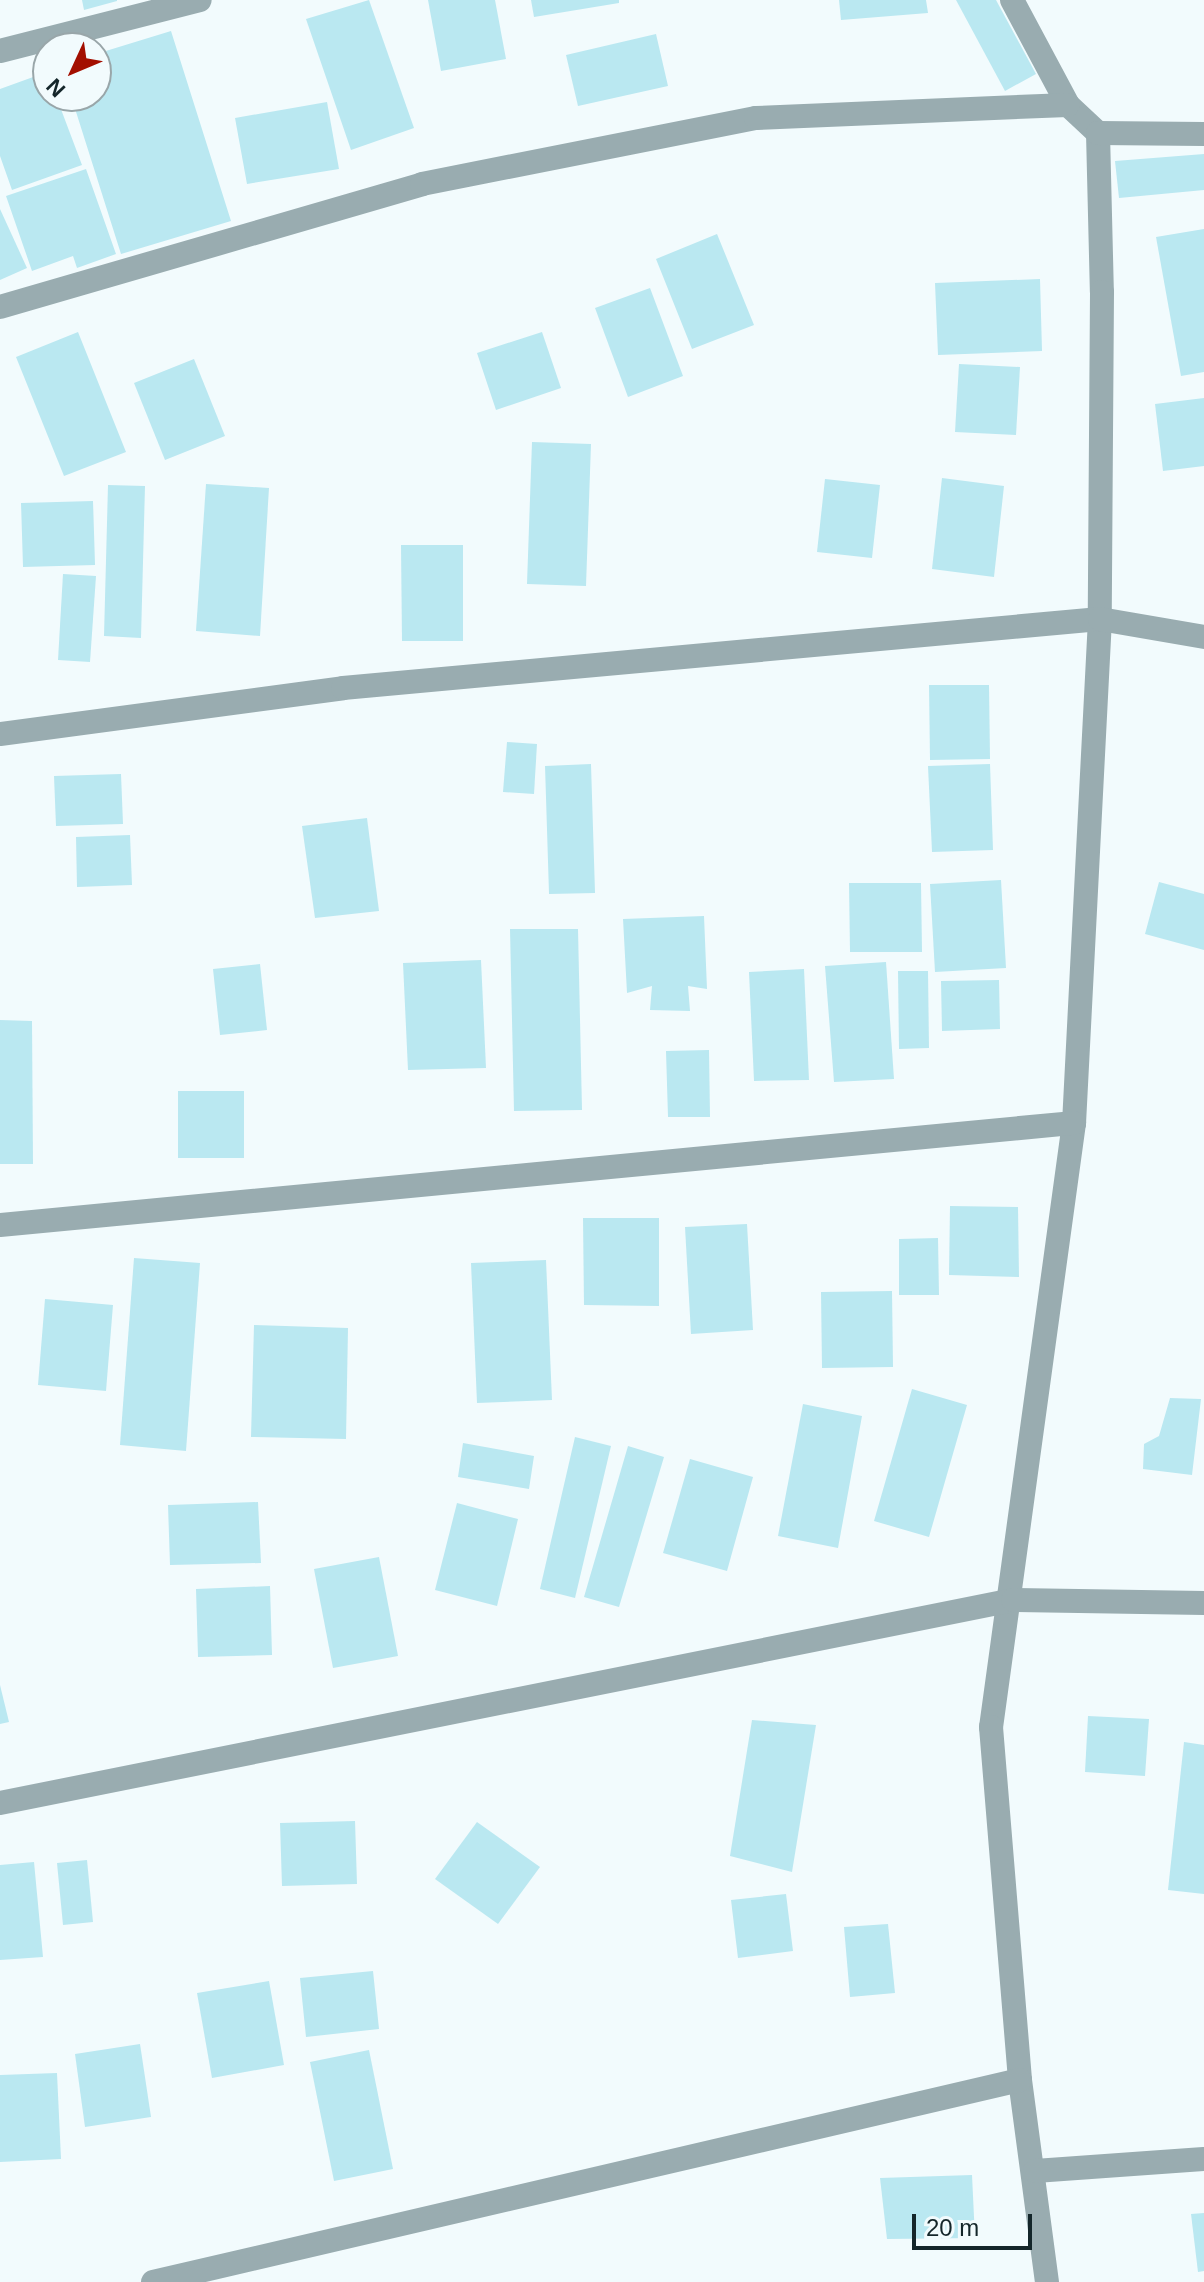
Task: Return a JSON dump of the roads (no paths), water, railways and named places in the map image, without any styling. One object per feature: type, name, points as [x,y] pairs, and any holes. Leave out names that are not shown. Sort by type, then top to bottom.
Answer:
[{"type":"street","points":[[0,51],[200,0]]},
{"type":"street","points":[[1012,0],[1068,105],[1098,133],[1204,134]]},
{"type":"street","points":[[0,307],[422,184],[756,118],[1068,105]]},
{"type":"street","points":[[1047,2282],[1035,2171],[1020,2080],[991,1727],[1013,1600],[1074,1123],[1100,619],[1098,133]]},
{"type":"street","points":[[0,734],[343,688],[1100,619],[1204,637]]},
{"type":"street","points":[[0,1225],[1074,1123]]},
{"type":"street","points":[[0,1803],[1013,1600],[1204,1603]]},
{"type":"street","points":[[153,2282],[1020,2080]]},
{"type":"street","points":[[1035,2171],[1204,2159]]}]
